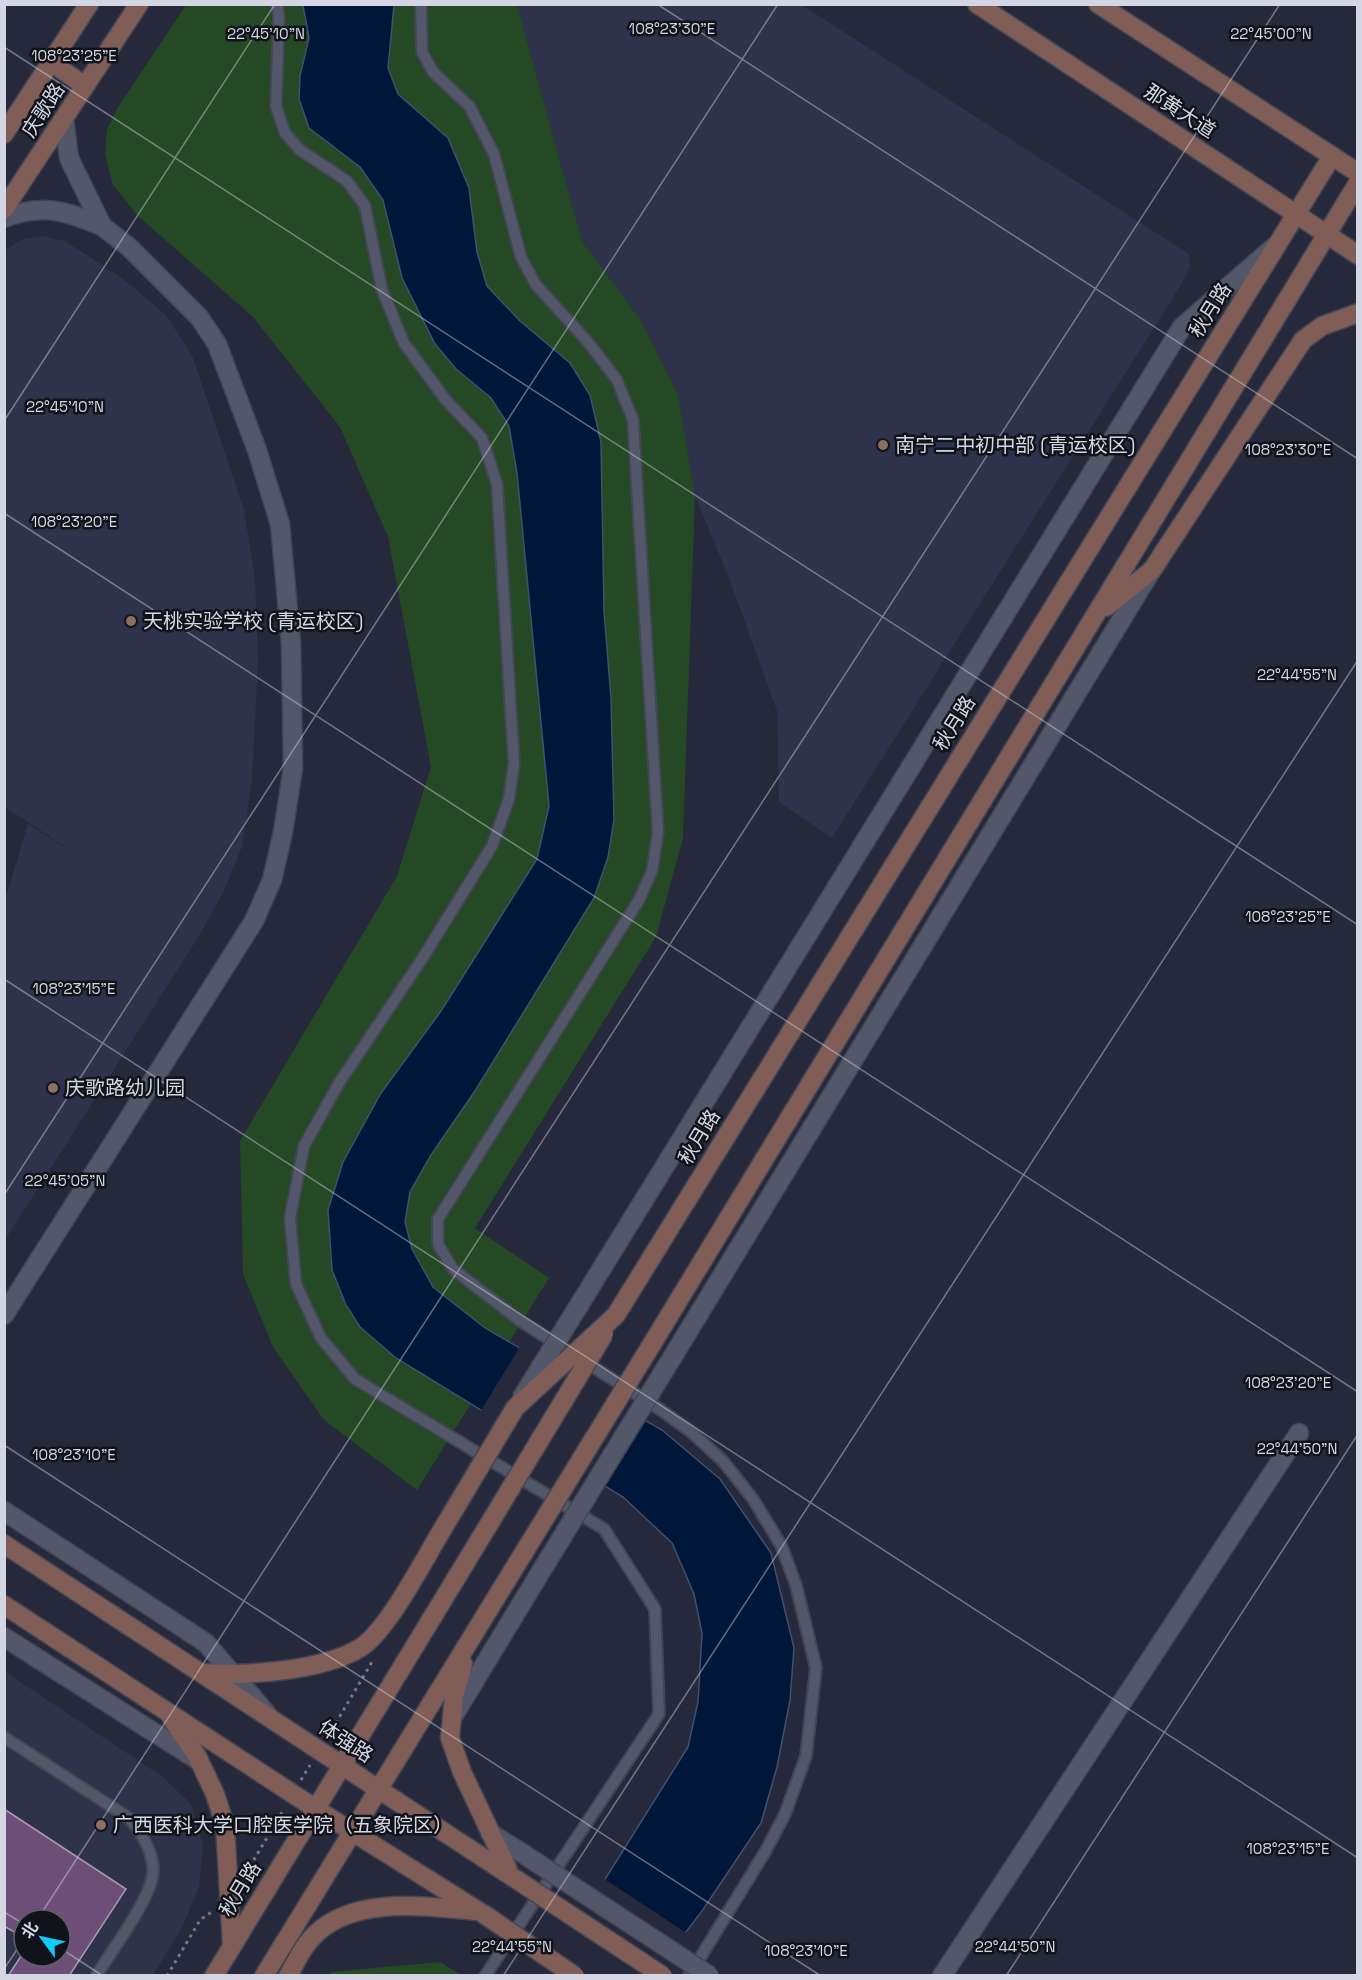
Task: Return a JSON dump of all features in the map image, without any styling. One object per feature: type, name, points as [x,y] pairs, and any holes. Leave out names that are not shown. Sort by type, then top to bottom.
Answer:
[{"type":"main road","name":"庆歌路","points":[[4,134],[89,4]]},
{"type":"main road","name":"庆歌路","points":[[4,210],[139,4]]},
{"type":"main road","name":"那黄大道","points":[[977,4],[1358,255]]},
{"type":"main road","points":[[1098,4],[1358,173]]},
{"type":"main road","points":[[51,62],[85,86]]},
{"type":"main road","name":"秋月路","points":[[214,1976],[616,1315],[1332,156]]},
{"type":"main road","points":[[264,1976],[655,1339],[1358,183]]},
{"type":"main road","points":[[1095,616],[1152,570],[1303,340],[1322,326],[1358,313]]},
{"type":"main road","points":[[201,1673],[255,1674],[328,1661],[361,1647],[386,1621],[515,1408],[616,1315]]},
{"type":"main road","name":"体强路","points":[[4,1544],[663,1976]]},
{"type":"main road","points":[[4,1605],[316,1809],[482,1913],[575,1976]]},
{"type":"main road","points":[[469,1643],[454,1696],[450,1738],[462,1772],[511,1876]]},
{"type":"main road","points":[[168,1712],[199,1761],[215,1794],[225,1824],[232,1946]]},
{"type":"main road","points":[[288,1976],[310,1940],[337,1918],[384,1906],[433,1907],[482,1913]]},
{"type":"street","points":[[64,119],[69,158],[102,226]]},
{"type":"street","points":[[4,218],[25,210],[47,209],[78,216],[102,226],[130,248],[199,317],[217,344],[257,450],[280,524],[291,643],[293,768],[283,832],[272,880],[254,921],[4,1314]]},
{"type":"street","points":[[515,1408],[1182,327],[1277,244]]},
{"type":"street","points":[[452,1718],[1152,570]]},
{"type":"street","points":[[942,1976],[1299,1433]]},
{"type":"street","points":[[4,1511],[206,1643],[272,1720]]},
{"type":"street","points":[[4,1637],[199,1761]]},
{"type":"street","points":[[490,1833],[710,1976]]},
{"type":"lane","points":[[277,4],[279,18],[276,106],[285,133],[300,150],[347,181],[366,206],[382,290],[404,343],[445,399],[482,438],[497,484],[514,763],[509,799],[492,846],[422,959],[339,1083],[304,1146],[290,1218],[296,1284],[321,1338],[354,1379],[604,1529],[655,1610],[659,1714],[485,1976]]},
{"type":"lane","points":[[421,4],[422,52],[434,72],[470,107],[494,154],[521,257],[536,285],[588,342],[617,380],[633,420],[658,832],[652,871],[639,900],[448,1201],[438,1219],[438,1244],[453,1269],[519,1320],[658,1408],[690,1431],[723,1461],[753,1499],[781,1545],[796,1585],[816,1668],[806,1756],[785,1814],[765,1852],[689,1976]]},
{"type":"lane","points":[[4,1737],[129,1818],[143,1834],[153,1868],[150,1890],[96,1976]]},
{"type":"shaded area","points":[[303,5],[394,5],[388,68],[398,94],[448,138],[469,188],[477,252],[487,286],[520,321],[570,363],[590,395],[601,442],[604,611],[611,698],[614,820],[608,857],[594,898],[475,1091],[431,1155],[410,1192],[405,1222],[412,1249],[433,1287],[485,1328],[662,1430],[720,1479],[771,1553],[794,1648],[790,1700],[777,1767],[761,1823],[702,1911],[653,1975],[545,1975],[688,1747],[698,1702],[702,1633],[694,1594],[672,1543],[623,1497],[396,1358],[360,1327],[346,1305],[332,1270],[328,1210],[343,1162],[381,1093],[441,1011],[537,859],[549,806],[517,473],[509,426],[491,398],[456,369],[435,344],[402,278],[383,200],[360,167],[309,128],[299,99],[300,76],[309,38]]},
{"type":"shaded area","name":"南宁二中初中部 (青运校区)","points":[[517,5],[802,5],[1189,254],[1190,267],[1181,285],[832,838],[779,802],[777,711],[729,578],[695,496],[678,394],[641,320],[582,241]]},
{"type":"shaded area","name":"天桃实验学校 (青运校区)","points":[[43,236],[65,241],[122,278],[166,315],[192,355],[244,510],[255,578],[258,663],[252,780],[242,847],[223,893],[199,936],[5,1240],[5,900],[28,824],[83,859],[5,807],[5,250],[23,239]]},
{"type":"shaded area","name":"广西医科大学口腔医学院（五象院区）","points":[[4,1671],[163,1777],[191,1804],[203,1845],[199,1886],[183,1926],[153,1975],[5,1975]]},
{"type":"green space","points":[[186,5],[517,5],[582,241],[641,320],[678,394],[695,496],[683,838],[656,937],[475,1228],[549,1278],[417,1490],[324,1420],[273,1347],[243,1274],[240,1141],[397,876],[431,767],[388,537],[340,427],[253,317],[138,216],[113,185],[105,155],[107,130],[118,107]]},
{"type":"green space","points":[[440,1962],[461,1975],[329,1975],[331,1972]]},
{"type":"pier","points":[[521,1345],[648,1418],[604,1489],[480,1412]]},
{"type":"pier","points":[[603,1878],[688,1934],[656,1976],[542,1976]]},
{"type":"building","points":[[4,1809],[126,1889],[69,1976],[8,1976],[13,1968],[72,1968],[72,1908],[12,1908],[12,1931],[4,1926]]},
{"type":"place","name":"南宁二中初中部 (青运校区)","points":[[883,445]]},
{"type":"place","name":"天桃实验学校 (青运校区)","points":[[131,621]]},
{"type":"place","name":"庆歌路幼儿园","points":[[53,1088]]},
{"type":"place","name":"广西医科大学口腔医学院（五象院区）","points":[[101,1825]]}]
